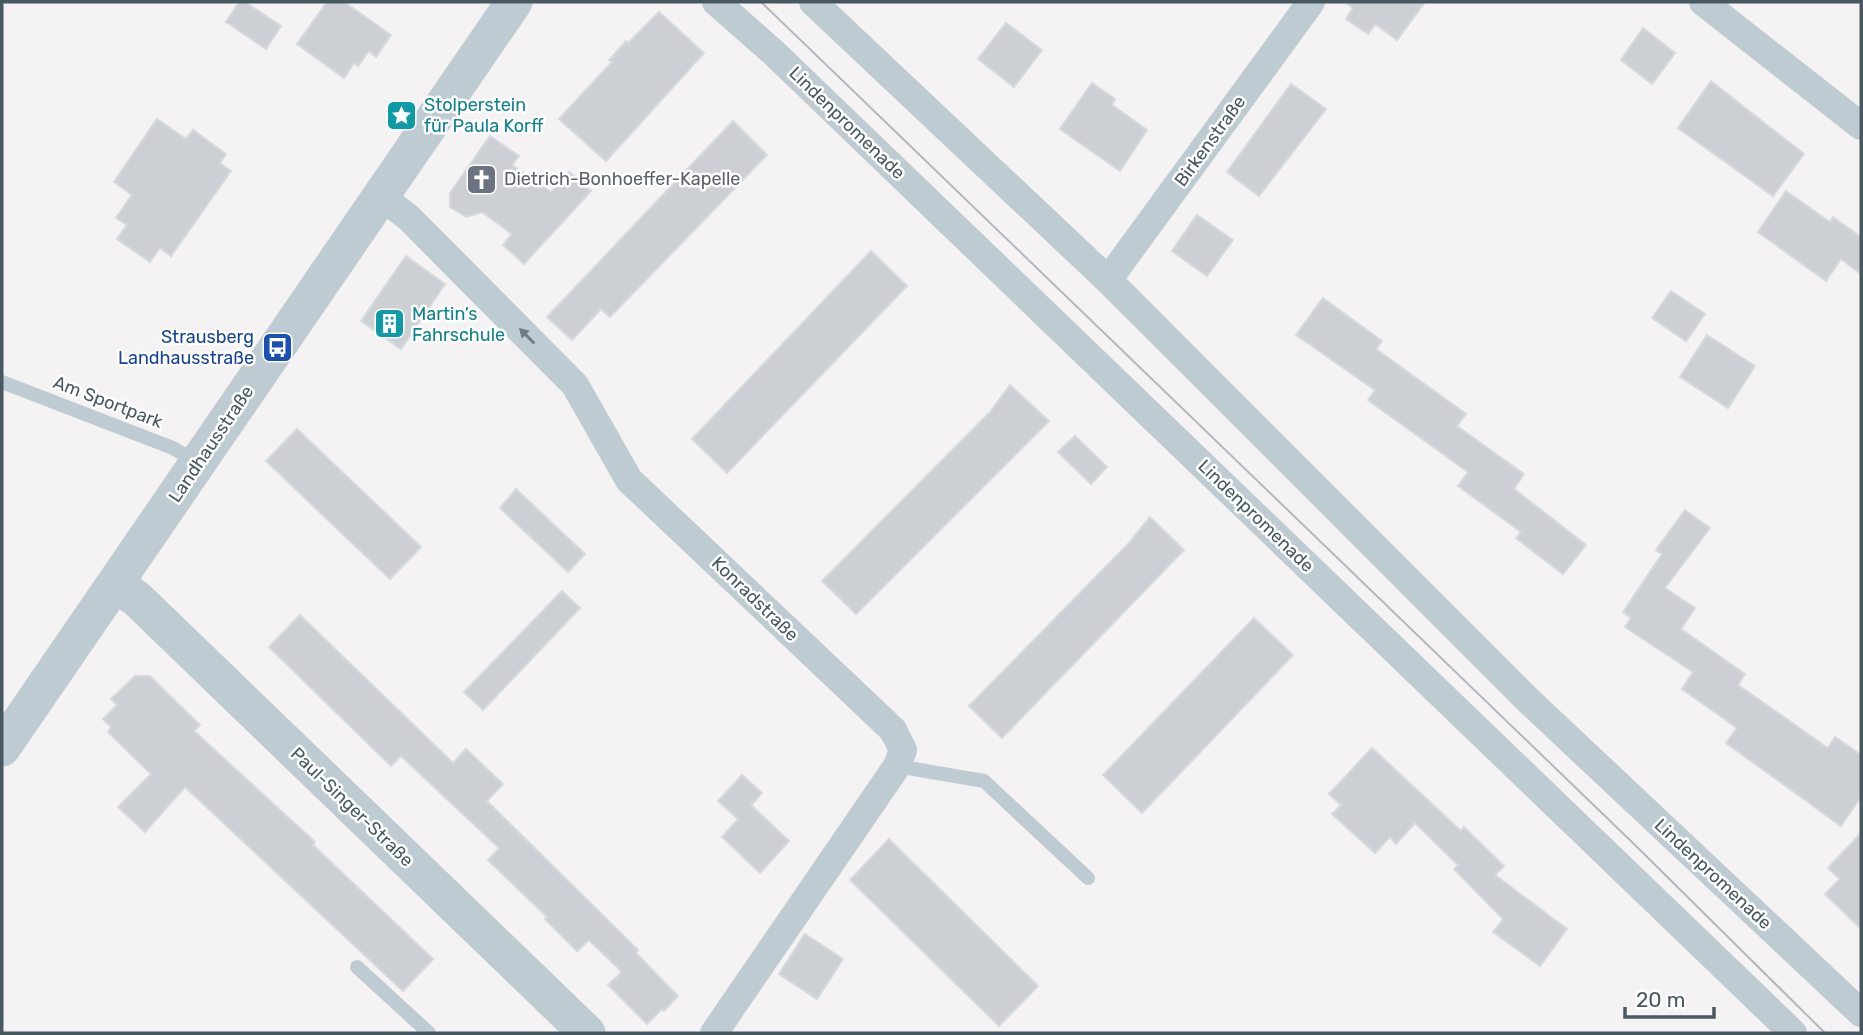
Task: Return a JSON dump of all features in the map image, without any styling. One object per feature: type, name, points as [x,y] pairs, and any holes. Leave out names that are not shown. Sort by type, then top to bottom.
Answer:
[{"type":"street","name":"Landhausstraße","points":[[2,748],[514,2]]},
{"type":"street","name":"Lindenpromenade","points":[[716,2],[814,91],[1793,1033]]},
{"type":"street","name":"Lindenpromenade","points":[[813,2],[1108,280],[1530,702],[1861,1013]]},
{"type":"street","name":"Birkenstraße","points":[[1108,280],[1311,2]]},
{"type":"street","points":[[1703,2],[1861,126]]},
{"type":"street","name":"Konradstraße","points":[[381,196],[409,218],[575,385],[629,480],[893,730],[903,750],[897,766]]},
{"type":"street","name":"Paul-Singer-Straße","points":[[116,584],[137,599],[587,1033]]},
{"type":"street","points":[[714,1033],[897,766]]},
{"type":"lane","name":"Am Sportpark","points":[[2,382],[173,448],[198,463]]},
{"type":"lane","points":[[897,766],[984,781],[1088,878]]},
{"type":"lane","points":[[357,967],[429,1033]]},
{"type":"building","points":[[239,2],[245,2],[281,26],[266,49],[226,22]]},
{"type":"building","points":[[327,2],[344,2],[391,35],[376,57],[369,51],[358,66],[354,63],[344,78],[297,44]]},
{"type":"building","points":[[1345,2],[1425,2],[1397,40],[1375,24],[1368,34],[1346,19],[1353,8]]},
{"type":"building","points":[[659,12],[704,53],[606,161],[559,119],[612,62],[609,60],[626,41],[628,43]]},
{"type":"building","points":[[1006,23],[1042,50],[1014,87],[978,59]]},
{"type":"building","points":[[1643,28],[1675,53],[1652,84],[1621,60]]},
{"type":"building","points":[[1711,81],[1804,154],[1773,196],[1678,128]]},
{"type":"building","points":[[1092,83],[1115,99],[1112,105],[1147,130],[1120,171],[1060,129]]},
{"type":"building","points":[[1291,84],[1326,109],[1259,196],[1227,172]]},
{"type":"building","points":[[157,119],[186,139],[193,130],[226,154],[220,163],[231,171],[171,256],[160,248],[150,262],[117,239],[127,225],[116,218],[132,195],[114,182]]},
{"type":"building","points":[[733,121],[767,155],[610,317],[601,309],[572,340],[547,317]]},
{"type":"building","points":[[490,136],[519,156],[512,165],[551,192],[569,172],[591,191],[524,264],[503,245],[512,234],[482,212],[466,217],[450,207],[450,193]]},
{"type":"building","points":[[1786,191],[1830,222],[1833,217],[1861,237],[1861,274],[1841,259],[1826,281],[1758,232]]},
{"type":"building","points":[[1197,215],[1233,240],[1207,276],[1172,251]]},
{"type":"building","points":[[871,251],[907,286],[727,473],[692,439]]},
{"type":"building","points":[[406,256],[445,284],[401,349],[361,321]]},
{"type":"building","points":[[1671,291],[1705,314],[1686,341],[1652,318]]},
{"type":"building","points":[[1323,298],[1382,341],[1376,349],[1466,414],[1457,426],[1524,474],[1514,489],[1586,545],[1563,574],[1516,538],[1521,532],[1458,486],[1468,472],[1368,400],[1375,390],[1296,335]]},
{"type":"building","points":[[1707,335],[1755,366],[1728,408],[1680,377]]},
{"type":"building","points":[[1010,385],[1049,421],[856,614],[822,581],[990,412]]},
{"type":"building","points":[[297,429],[421,547],[390,579],[266,461]]},
{"type":"building","points":[[1075,436],[1107,467],[1091,484],[1058,452]]},
{"type":"building","points":[[516,489],[585,554],[568,572],[500,508]]},
{"type":"building","points":[[1685,510],[1710,528],[1665,588],[1695,608],[1681,629],[1745,674],[1738,685],[1828,748],[1835,737],[1861,755],[1861,797],[1841,826],[1726,743],[1737,728],[1682,689],[1693,672],[1625,627],[1631,618],[1623,612],[1662,554],[1656,550]]},
{"type":"building","points":[[1150,517],[1184,550],[1002,738],[969,706],[1128,544]]},
{"type":"building","points":[[562,591],[580,608],[483,710],[464,692]]},
{"type":"building","points":[[300,615],[453,763],[466,749],[503,784],[487,801],[638,950],[636,953],[678,996],[664,1011],[662,1009],[647,1024],[608,985],[622,972],[589,940],[577,951],[545,919],[547,917],[488,860],[499,848],[401,756],[391,766],[269,647]]},
{"type":"building","points":[[1254,618],[1293,655],[1142,813],[1103,775]]},
{"type":"building","points":[[135,676],[150,676],[200,725],[194,731],[315,842],[313,845],[433,959],[403,991],[185,787],[145,832],[118,807],[151,774],[108,732],[111,727],[103,719],[117,705],[111,699]]},
{"type":"building","points":[[1372,748],[1461,831],[1464,827],[1504,866],[1495,875],[1567,929],[1540,966],[1493,932],[1503,919],[1454,869],[1458,865],[1415,823],[1396,844],[1390,837],[1375,853],[1332,814],[1341,805],[1329,794]]},
{"type":"building","points":[[742,775],[762,793],[751,805],[789,841],[760,873],[722,837],[738,819],[718,801]]},
{"type":"building","points":[[1861,833],[1861,929],[1825,894],[1840,879],[1828,868]]},
{"type":"building","points":[[889,839],[1038,986],[999,1026],[850,880]]},
{"type":"building","points":[[805,934],[843,959],[817,999],[779,974]]},
{"type":"tram line","points":[[761,2],[1634,844],[1825,1033]]},
{"type":"place","name":"Stolperstein für Paula Korff","points":[[401,115]]},
{"type":"place","name":"Dietrich-Bonhoeffer-Kapelle","points":[[481,179]]},
{"type":"place","name":"Martin’s Fahrschule","points":[[389,324]]},
{"type":"place","name":"Strausberg Landhausstraße","points":[[277,347]]}]
